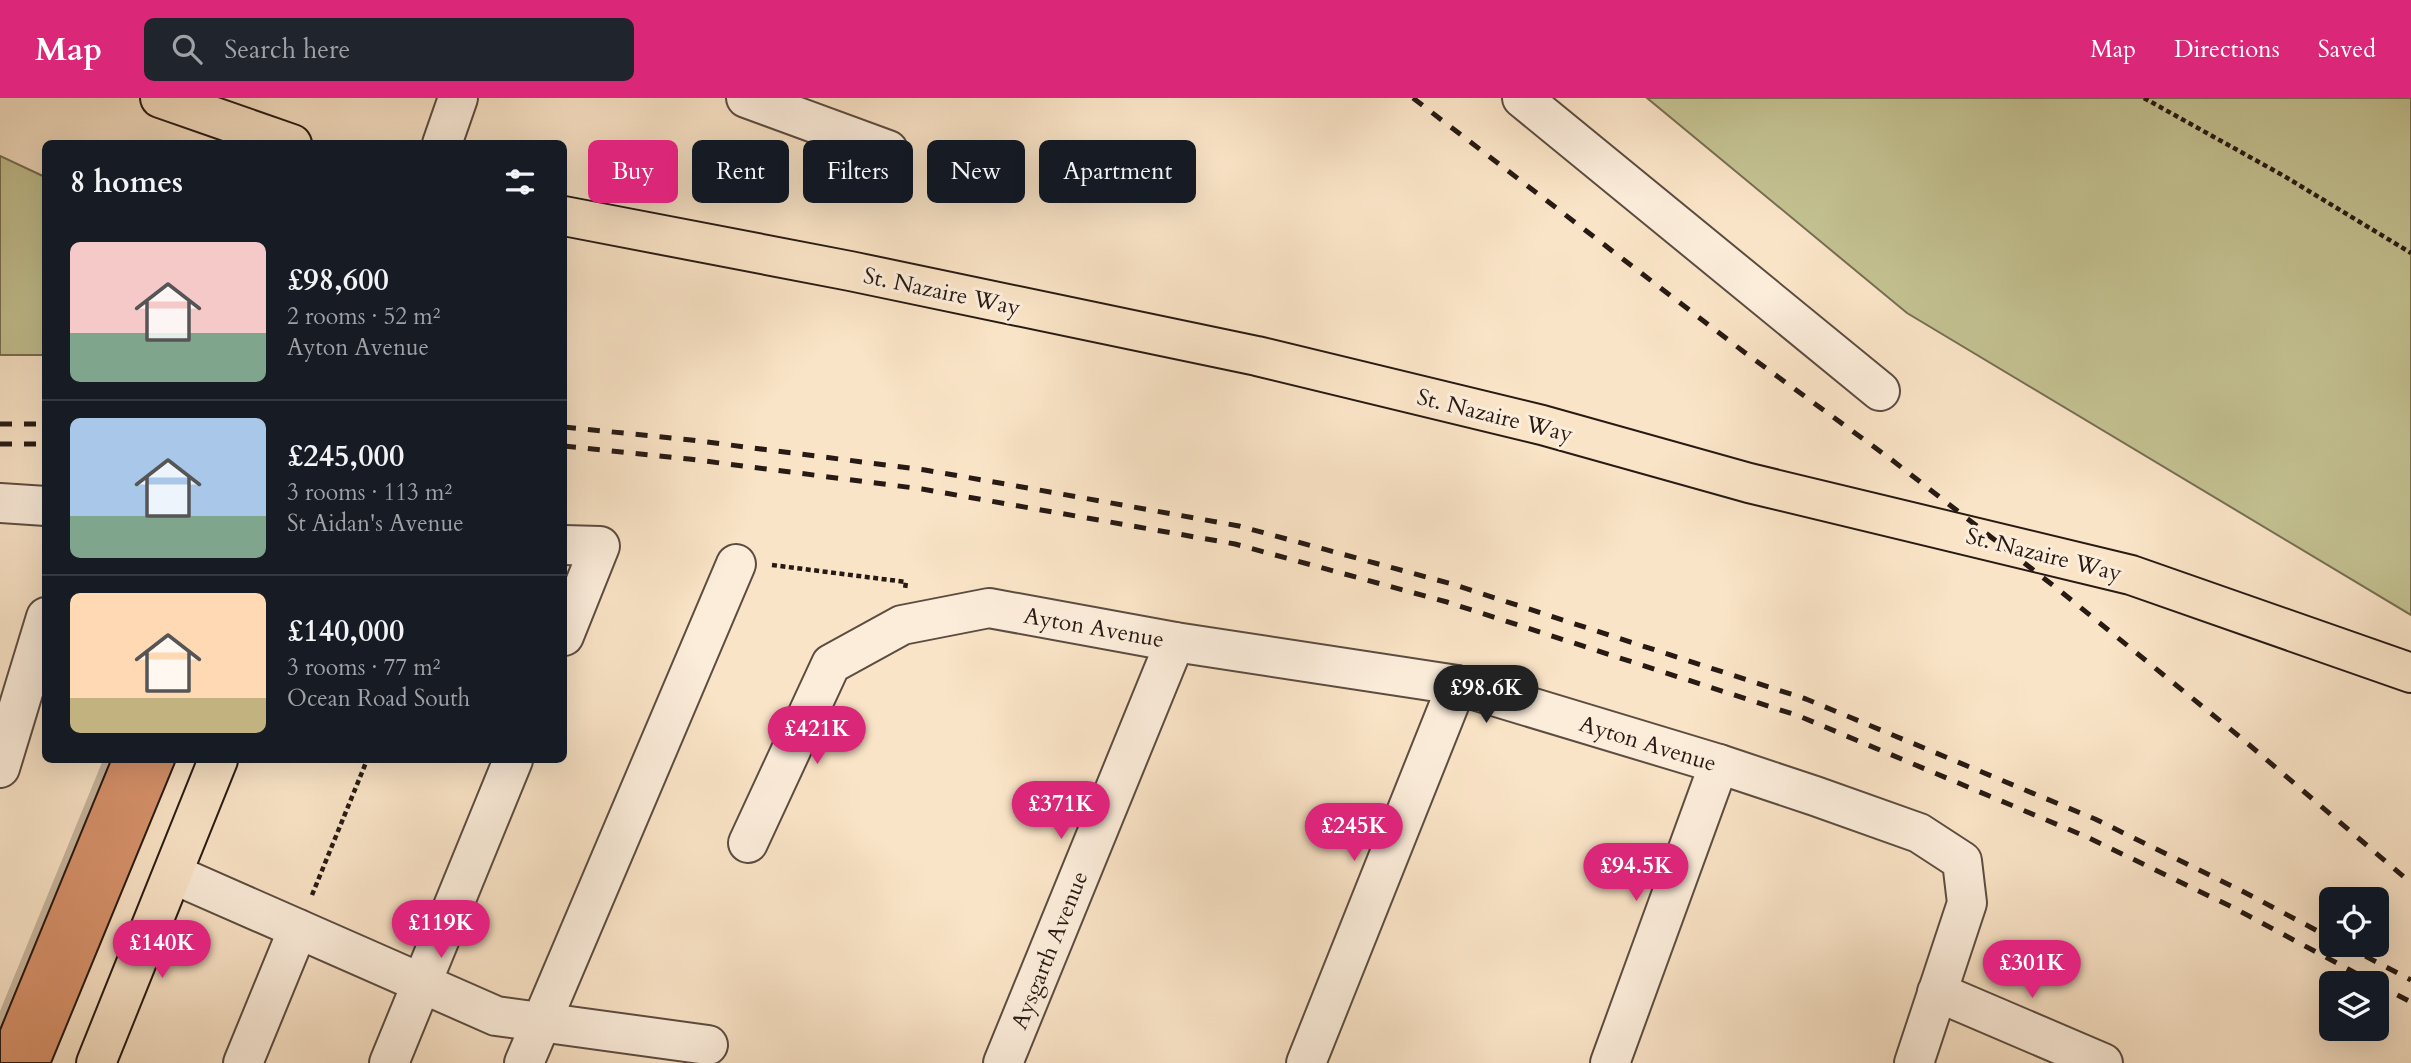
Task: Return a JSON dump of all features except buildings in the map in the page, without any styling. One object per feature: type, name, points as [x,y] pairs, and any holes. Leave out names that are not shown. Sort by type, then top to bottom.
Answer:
[{"type":"main road","points":[[160,98],[281,140]]},
{"type":"main road","name":"St. Nazaire Way","points":[[567,217],[850,271],[1257,356],[1542,425],[1749,483],[2131,575],[2411,673]]},
{"type":"main road","points":[[96,1063],[217,763]]},
{"type":"street","points":[[443,140],[458,98]]},
{"type":"street","points":[[1522,98],[1880,391]]},
{"type":"street","points":[[761,101],[862,140]]},
{"type":"street","points":[[0,503],[42,506]]},
{"type":"street","points":[[567,621],[582,546]]},
{"type":"street","points":[[524,1063],[736,564]]},
{"type":"street","name":"Ayton Avenue","points":[[748,843],[831,664],[902,625],[989,608],[1175,642],[1457,685],[1718,764],[1919,833],[1962,861],[1967,903],[1914,1063]]},
{"type":"street","points":[[0,768],[42,630]]},
{"type":"street","name":"Aysgarth Avenue","points":[[1003,1063],[1175,642]]},
{"type":"street","points":[[1306,1063],[1457,685]]},
{"type":"street","points":[[389,1063],[512,763]]},
{"type":"street","points":[[1610,1063],[1718,764]]},
{"type":"street","points":[[173,874],[496,1016],[708,1045]]},
{"type":"street","points":[[243,1063],[298,929]]},
{"type":"street","points":[[1937,992],[2103,1063]]},
{"type":"path","points":[[2144,98],[2284,176],[2411,253]]},
{"type":"path","points":[[736,564],[752,563],[906,582],[902,625]]},
{"type":"path","points":[[298,929],[366,763]]},
{"type":"shaded area","points":[[1647,98],[2411,98],[2411,615],[1907,313]]},
{"type":"shaded area","points":[[0,156],[42,176],[42,355],[0,355]]},
{"type":"railway","points":[[1413,98],[1744,352],[1892,460],[2059,590],[2240,737],[2411,883]]},
{"type":"railway","points":[[0,424],[42,424]]},
{"type":"railway","points":[[567,427],[925,470],[1011,485],[1239,526],[1452,584],[1806,699],[2095,819],[2319,932]]},
{"type":"railway","points":[[0,444],[42,444]]},
{"type":"railway","points":[[567,446],[922,489],[1235,544],[1447,602],[1799,716],[2087,837],[2234,908],[2352,971]]},
{"type":"railway","points":[[2367,957],[2411,980]]},
{"type":"railway","points":[[2389,991],[2411,1002]]}]
